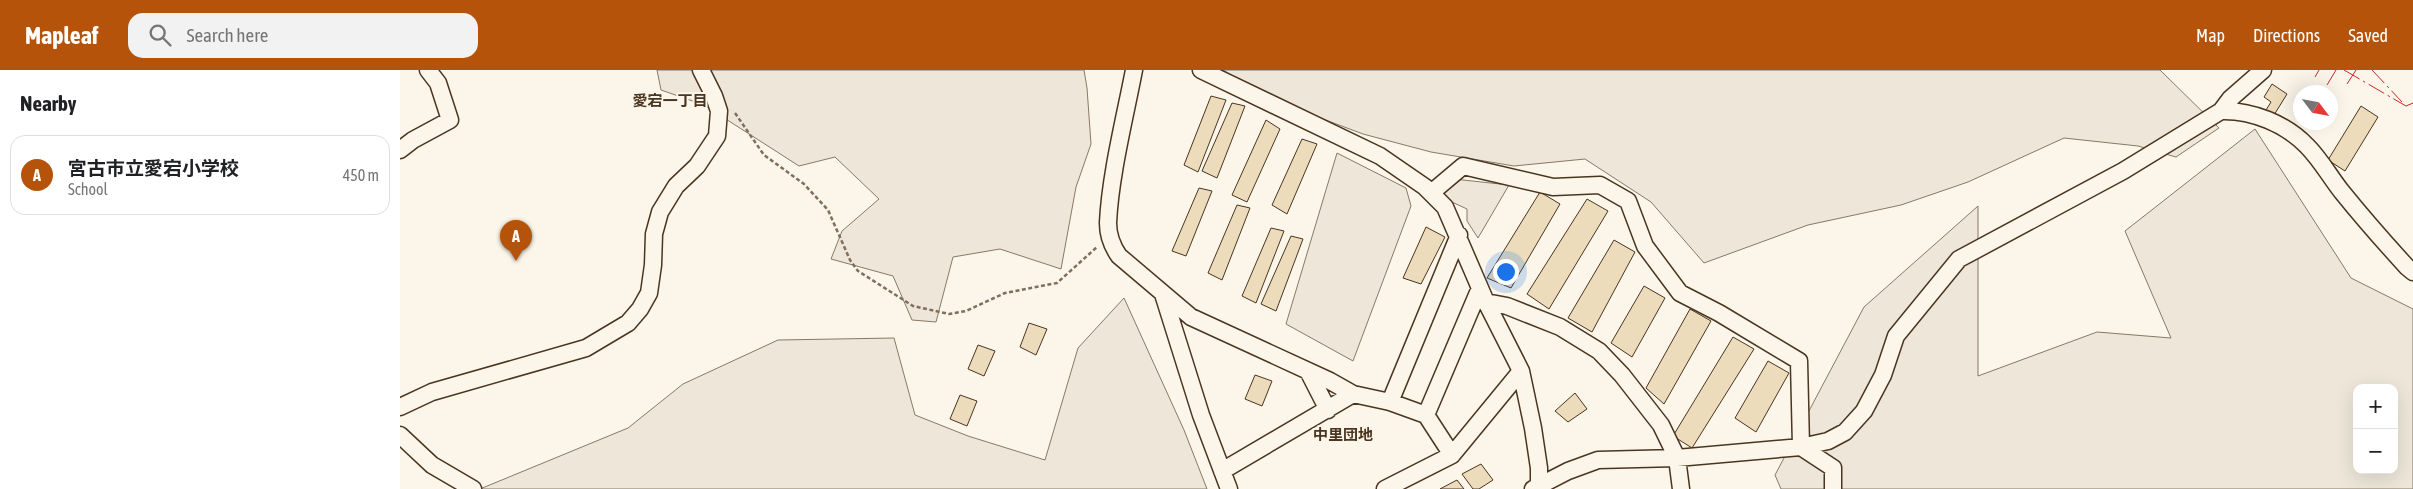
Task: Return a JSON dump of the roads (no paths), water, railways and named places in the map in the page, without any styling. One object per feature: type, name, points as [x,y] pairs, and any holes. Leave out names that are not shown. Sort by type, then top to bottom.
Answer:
[{"type":"street","points":[[400,150],[413,140],[450,120],[438,82],[428,70]]},
{"type":"street","points":[[400,406],[432,392],[586,348],[628,323],[640,309],[649,293],[653,264],[654,234],[660,212],[676,186],[697,166],[717,136],[719,111],[701,70]]},
{"type":"street","points":[[1134,70],[1116,164],[1108,224],[1112,246],[1119,256],[1191,316],[1308,370],[1353,394],[1390,402],[1426,415],[1452,455]]},
{"type":"street","points":[[1201,70],[1380,156],[1431,193],[1445,207],[1483,295],[1521,371],[1533,428],[1537,488],[1568,471],[1598,460],[1677,458],[1801,447],[1828,441],[1845,432],[1864,411],[1883,374],[1896,336],[1959,259],[2123,171],[2221,112],[2230,99],[2263,70]]},
{"type":"street","points":[[2221,112],[2238,111],[2288,130],[2306,145],[2367,223],[2406,268],[2413,272]]},
{"type":"street","points":[[1431,193],[1463,166],[1554,187],[1600,185],[1628,201],[1645,246],[1680,293],[1719,313],[1799,361],[1801,447]]},
{"type":"street","points":[[1390,402],[1459,236]]},
{"type":"street","points":[[1163,294],[1229,489]]},
{"type":"street","points":[[1426,415],[1483,295]]},
{"type":"street","points":[[1483,295],[1560,327],[1599,351],[1622,375],[1661,425],[1677,458],[1681,489]]},
{"type":"street","points":[[1308,370],[1328,410]]},
{"type":"street","points":[[1385,489],[1452,455],[1521,371]]},
{"type":"street","points":[[1222,471],[1353,394]]},
{"type":"street","points":[[400,435],[432,465],[473,489]]},
{"type":"street","points":[[1801,447],[1833,468],[1833,489]]},
{"type":"place","name":"宮古市立愛宕小学校","points":[[516,261]]},
{"type":"district","name":"愛宕一丁目","points":[[670,101]]},
{"type":"district","name":"中里団地","points":[[1343,435]]}]
